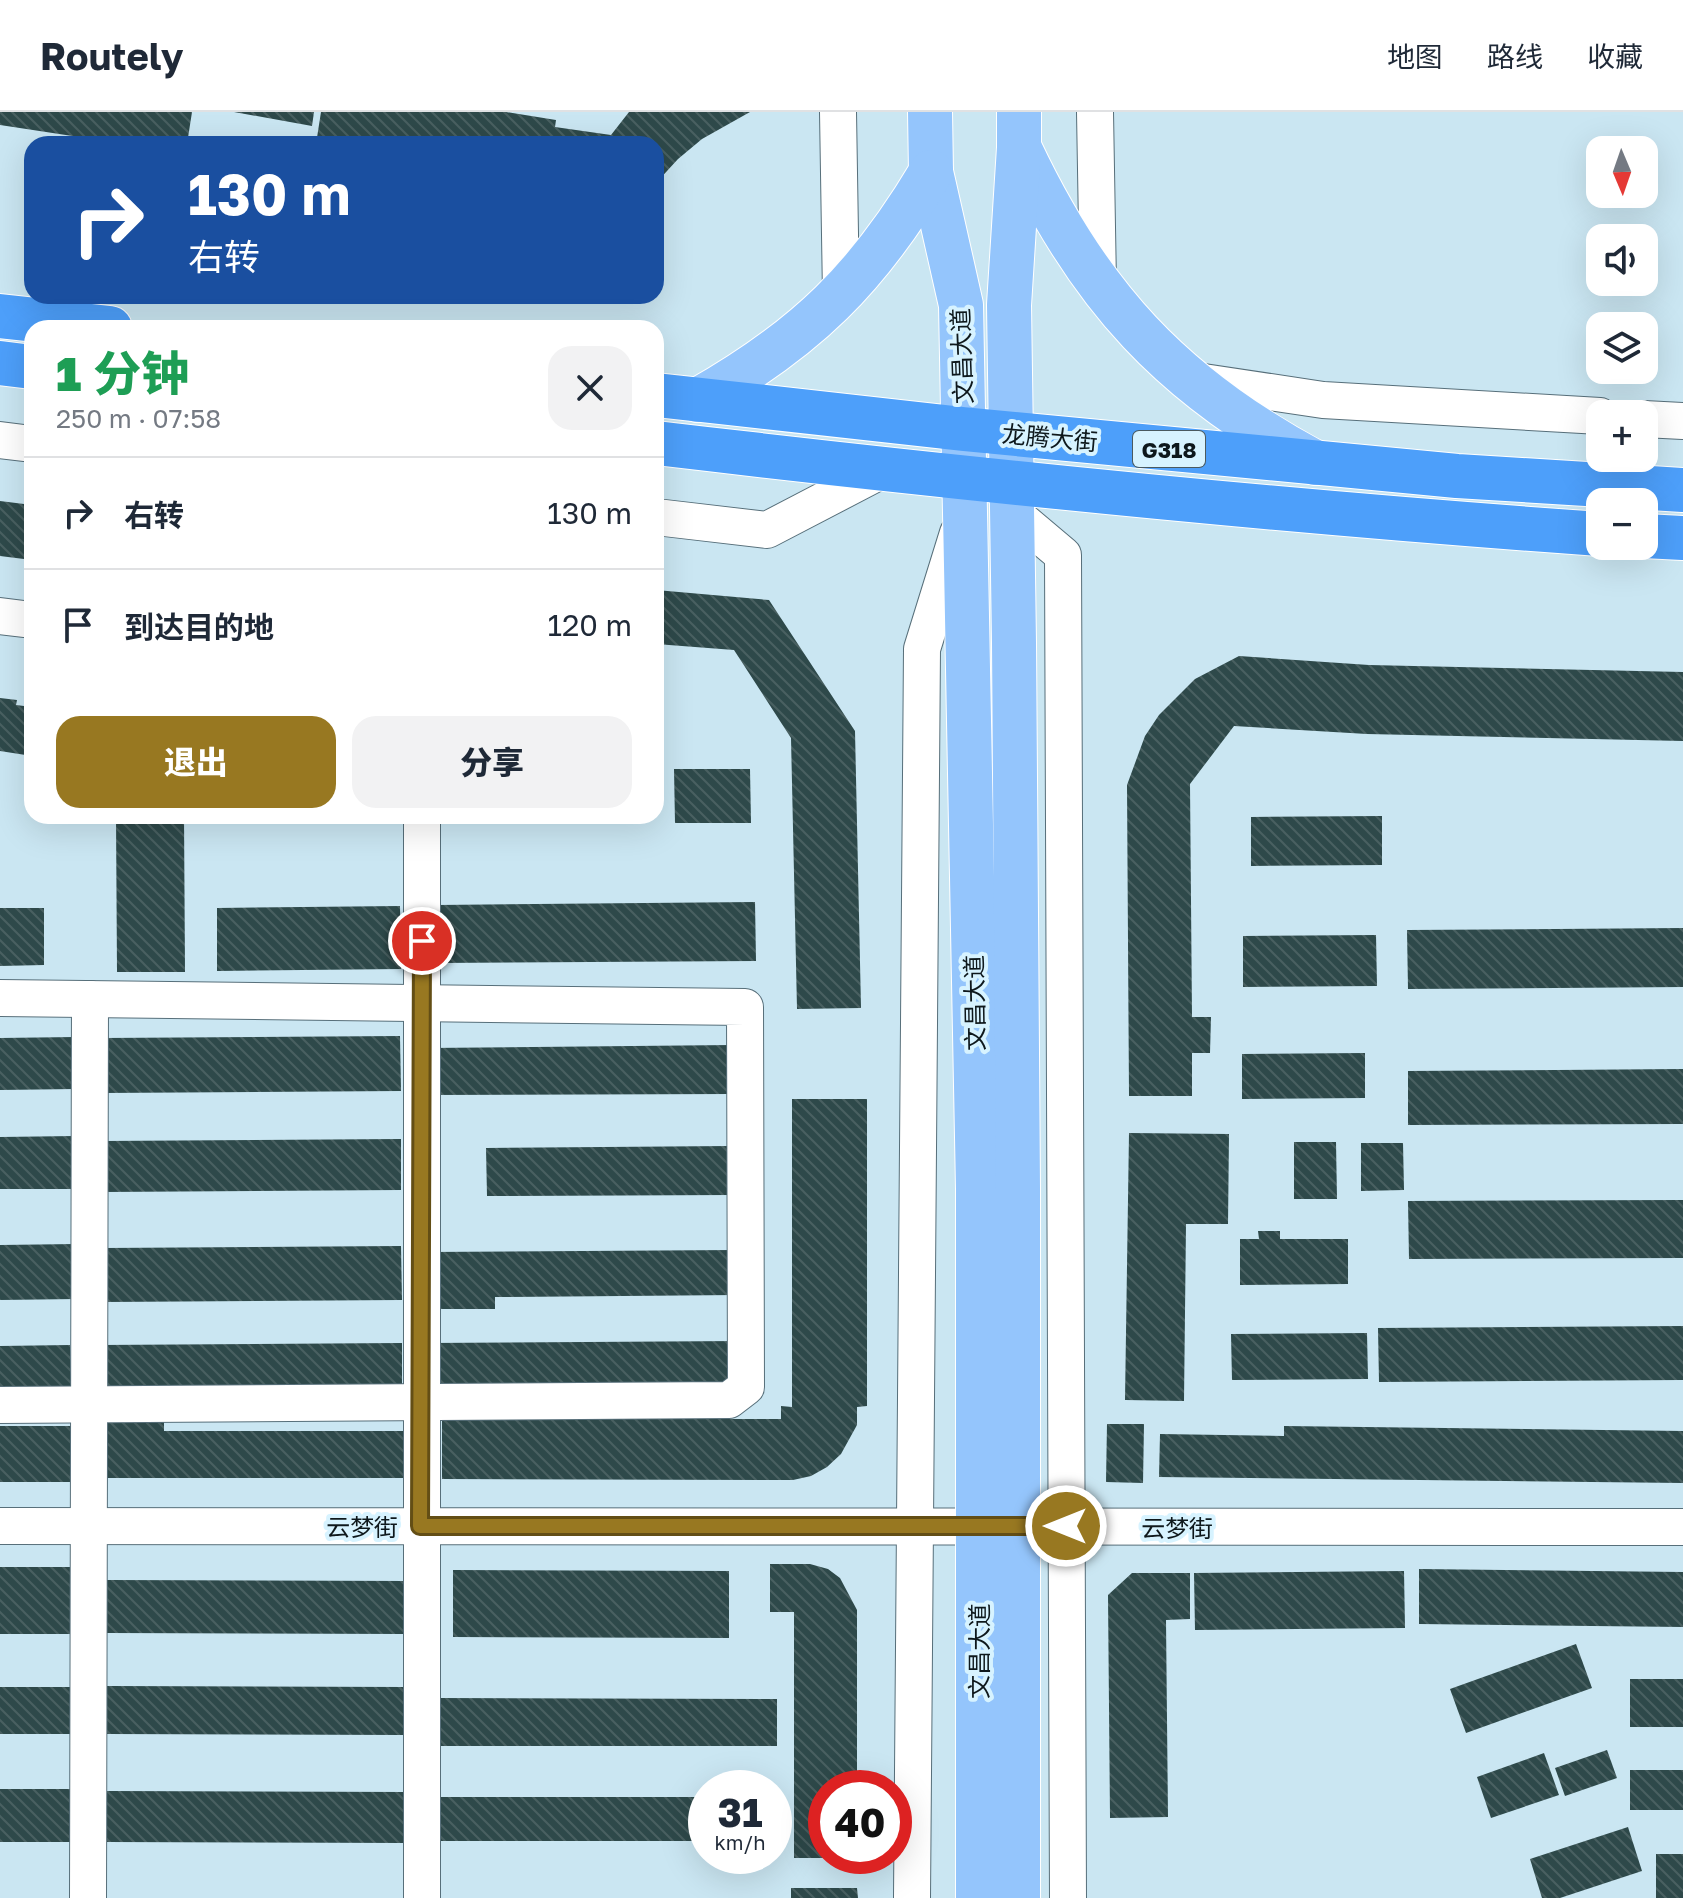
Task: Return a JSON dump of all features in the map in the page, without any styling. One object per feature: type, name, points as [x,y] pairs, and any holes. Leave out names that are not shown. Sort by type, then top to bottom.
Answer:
[{"type":"highway","points":[[0,316],[37,320]]},
{"type":"highway","points":[[0,363],[24,366]]},
{"type":"highway","name":"龙腾大街","points":[[677,398],[1316,463],[1472,477],[1683,490]]},
{"type":"highway","name":"龙腾大街","points":[[664,444],[886,468],[964,494],[1586,533]]},
{"type":"highway","points":[[1658,537],[1683,538]]},
{"type":"main road","name":"文昌大道","points":[[930,112],[931,172],[961,305],[978,1173],[1018,1898]]},
{"type":"main road","points":[[1019,130],[1041,196],[1067,241],[1131,325],[1190,380],[1239,418],[1316,463]]},
{"type":"main road","name":"文昌大道","points":[[978,1898],[1018,1174],[1009,305],[1019,130]]},
{"type":"main road","points":[[677,398],[774,353],[809,325],[875,257],[931,172]]},
{"type":"street","points":[[838,112],[841,295]]},
{"type":"street","points":[[1095,112],[1098,284]]},
{"type":"street","points":[[1190,380],[1323,400],[1586,415]]},
{"type":"street","points":[[1658,420],[1683,421]]},
{"type":"street","points":[[0,440],[24,443]]},
{"type":"street","points":[[664,518],[767,530],[886,468]]},
{"type":"street","points":[[912,1898],[922,649],[964,494]]},
{"type":"street","points":[[1012,496],[1063,555],[1068,1898]]},
{"type":"street","points":[[0,616],[24,619]]},
{"type":"street","points":[[422,824],[422,1898]]},
{"type":"street","points":[[0,998],[745,1007],[746,1387],[729,1400],[0,1405]]},
{"type":"street","points":[[88,1898],[90,999]]},
{"type":"street","name":"云梦街","points":[[0,1526],[1683,1527]]},
{"type":"building","points":[[0,112],[192,112],[188,136],[72,136],[0,125]]},
{"type":"building","points":[[234,112],[314,112],[312,126]]},
{"type":"building","points":[[321,112],[506,112],[556,120],[555,127],[611,135],[629,112],[750,112],[702,139],[664,174],[664,136],[317,136]]},
{"type":"building","points":[[0,501],[24,504],[24,559],[0,556]]},
{"type":"building","points":[[664,591],[769,600],[855,731],[861,1008],[797,1009],[791,738],[734,650],[664,645]]},
{"type":"building","points":[[1239,656],[1369,665],[1683,672],[1683,741],[1367,734],[1234,726],[1190,784],[1192,1017],[1211,1017],[1210,1053],[1192,1053],[1192,1096],[1129,1096],[1127,785],[1145,736],[1159,715],[1195,679]]},
{"type":"building","points":[[0,698],[17,700],[16,705],[24,706],[24,755],[0,751]]},
{"type":"building","points":[[674,769],[750,769],[751,823],[675,823]]},
{"type":"building","points":[[1382,816],[1382,865],[1251,866],[1251,817]]},
{"type":"building","points":[[116,824],[184,824],[185,972],[117,972]]},
{"type":"building","points":[[755,902],[756,961],[438,963],[437,905]]},
{"type":"building","points":[[400,906],[401,969],[217,971],[217,908]]},
{"type":"building","points":[[0,908],[44,908],[44,965],[0,966]]},
{"type":"building","points":[[1683,928],[1683,987],[1408,989],[1407,930]]},
{"type":"building","points":[[1376,935],[1377,986],[1243,987],[1243,936]]},
{"type":"building","points":[[400,1036],[401,1091],[103,1093],[103,1038]]},
{"type":"building","points":[[75,1037],[75,1089],[0,1090],[0,1038]]},
{"type":"building","points":[[732,1045],[733,1094],[428,1095],[428,1048]]},
{"type":"building","points":[[1365,1053],[1365,1098],[1242,1099],[1242,1054]]},
{"type":"building","points":[[1683,1069],[1683,1124],[1408,1125],[1408,1071]]},
{"type":"building","points":[[792,1099],[867,1099],[867,1406],[857,1407],[857,1425],[841,1454],[811,1476],[793,1480],[442,1479],[442,1419],[781,1419],[781,1406],[792,1407]]},
{"type":"building","points":[[1129,1133],[1229,1134],[1228,1224],[1186,1224],[1184,1401],[1125,1400]]},
{"type":"building","points":[[75,1136],[76,1189],[0,1189],[0,1137]]},
{"type":"building","points":[[401,1139],[401,1190],[104,1192],[104,1141]]},
{"type":"building","points":[[1294,1142],[1336,1142],[1337,1199],[1294,1199]]},
{"type":"building","points":[[1361,1143],[1403,1143],[1404,1190],[1361,1191]]},
{"type":"building","points":[[730,1146],[731,1195],[487,1196],[486,1148]]},
{"type":"building","points":[[1683,1200],[1683,1258],[1409,1259],[1408,1201]]},
{"type":"building","points":[[1258,1231],[1280,1231],[1280,1239],[1348,1239],[1348,1284],[1240,1285],[1240,1239],[1259,1239]]},
{"type":"building","points":[[76,1244],[76,1299],[0,1300],[0,1245]]},
{"type":"building","points":[[401,1246],[402,1300],[105,1302],[104,1248]]},
{"type":"building","points":[[736,1250],[737,1295],[495,1297],[495,1309],[429,1309],[429,1252]]},
{"type":"building","points":[[1683,1326],[1683,1380],[1379,1382],[1378,1328]]},
{"type":"building","points":[[1367,1333],[1368,1379],[1232,1380],[1231,1334]]},
{"type":"building","points":[[741,1341],[741,1384],[430,1386],[429,1343]]},
{"type":"building","points":[[402,1343],[402,1387],[99,1389],[99,1345]]},
{"type":"building","points":[[70,1345],[71,1389],[0,1389],[0,1346]]},
{"type":"building","points":[[106,1420],[164,1420],[164,1431],[405,1431],[405,1478],[106,1478]]},
{"type":"building","points":[[1107,1424],[1144,1424],[1143,1483],[1106,1482]]},
{"type":"building","points":[[0,1426],[78,1426],[78,1482],[0,1482]]},
{"type":"building","points":[[1284,1426],[1683,1431],[1683,1483],[1159,1477],[1160,1434],[1284,1436]]},
{"type":"building","points":[[770,1564],[810,1564],[828,1569],[840,1578],[857,1610],[857,1770],[808,1770],[808,1858],[794,1858],[794,1612],[770,1612]]},
{"type":"building","points":[[0,1567],[75,1567],[75,1634],[0,1634]]},
{"type":"building","points":[[1419,1569],[1683,1572],[1683,1627],[1419,1624]]},
{"type":"building","points":[[453,1570],[729,1571],[729,1638],[453,1637]]},
{"type":"building","points":[[1404,1571],[1405,1628],[1195,1630],[1194,1573]]},
{"type":"building","points":[[1132,1573],[1190,1573],[1190,1619],[1166,1620],[1168,1817],[1110,1818],[1108,1595]]},
{"type":"building","points":[[107,1580],[406,1581],[406,1634],[107,1633]]},
{"type":"building","points":[[1576,1644],[1592,1688],[1466,1733],[1450,1689]]},
{"type":"building","points":[[1630,1679],[1683,1679],[1683,1727],[1630,1727]]},
{"type":"building","points":[[107,1686],[405,1687],[405,1735],[107,1734]]},
{"type":"building","points":[[0,1687],[73,1687],[72,1734],[0,1734]]},
{"type":"building","points":[[439,1698],[777,1699],[777,1746],[439,1746]]},
{"type":"building","points":[[1607,1750],[1617,1778],[1565,1796],[1555,1768]]},
{"type":"building","points":[[1544,1753],[1559,1795],[1491,1818],[1477,1777]]},
{"type":"building","points":[[1630,1770],[1683,1770],[1683,1810],[1630,1810]]},
{"type":"building","points":[[0,1789],[73,1789],[72,1842],[0,1842]]},
{"type":"building","points":[[107,1791],[405,1792],[405,1843],[107,1842]]},
{"type":"building","points":[[439,1797],[688,1797],[688,1841],[439,1841]]},
{"type":"building","points":[[1628,1827],[1642,1871],[1560,1898],[1542,1898],[1530,1859]]},
{"type":"building","points":[[1656,1854],[1683,1854],[1683,1898],[1656,1898]]},
{"type":"building","points":[[791,1888],[857,1888],[858,1898],[791,1898]]},
{"type":"route","points":[[422,941],[420,1526],[1066,1526]]}]
